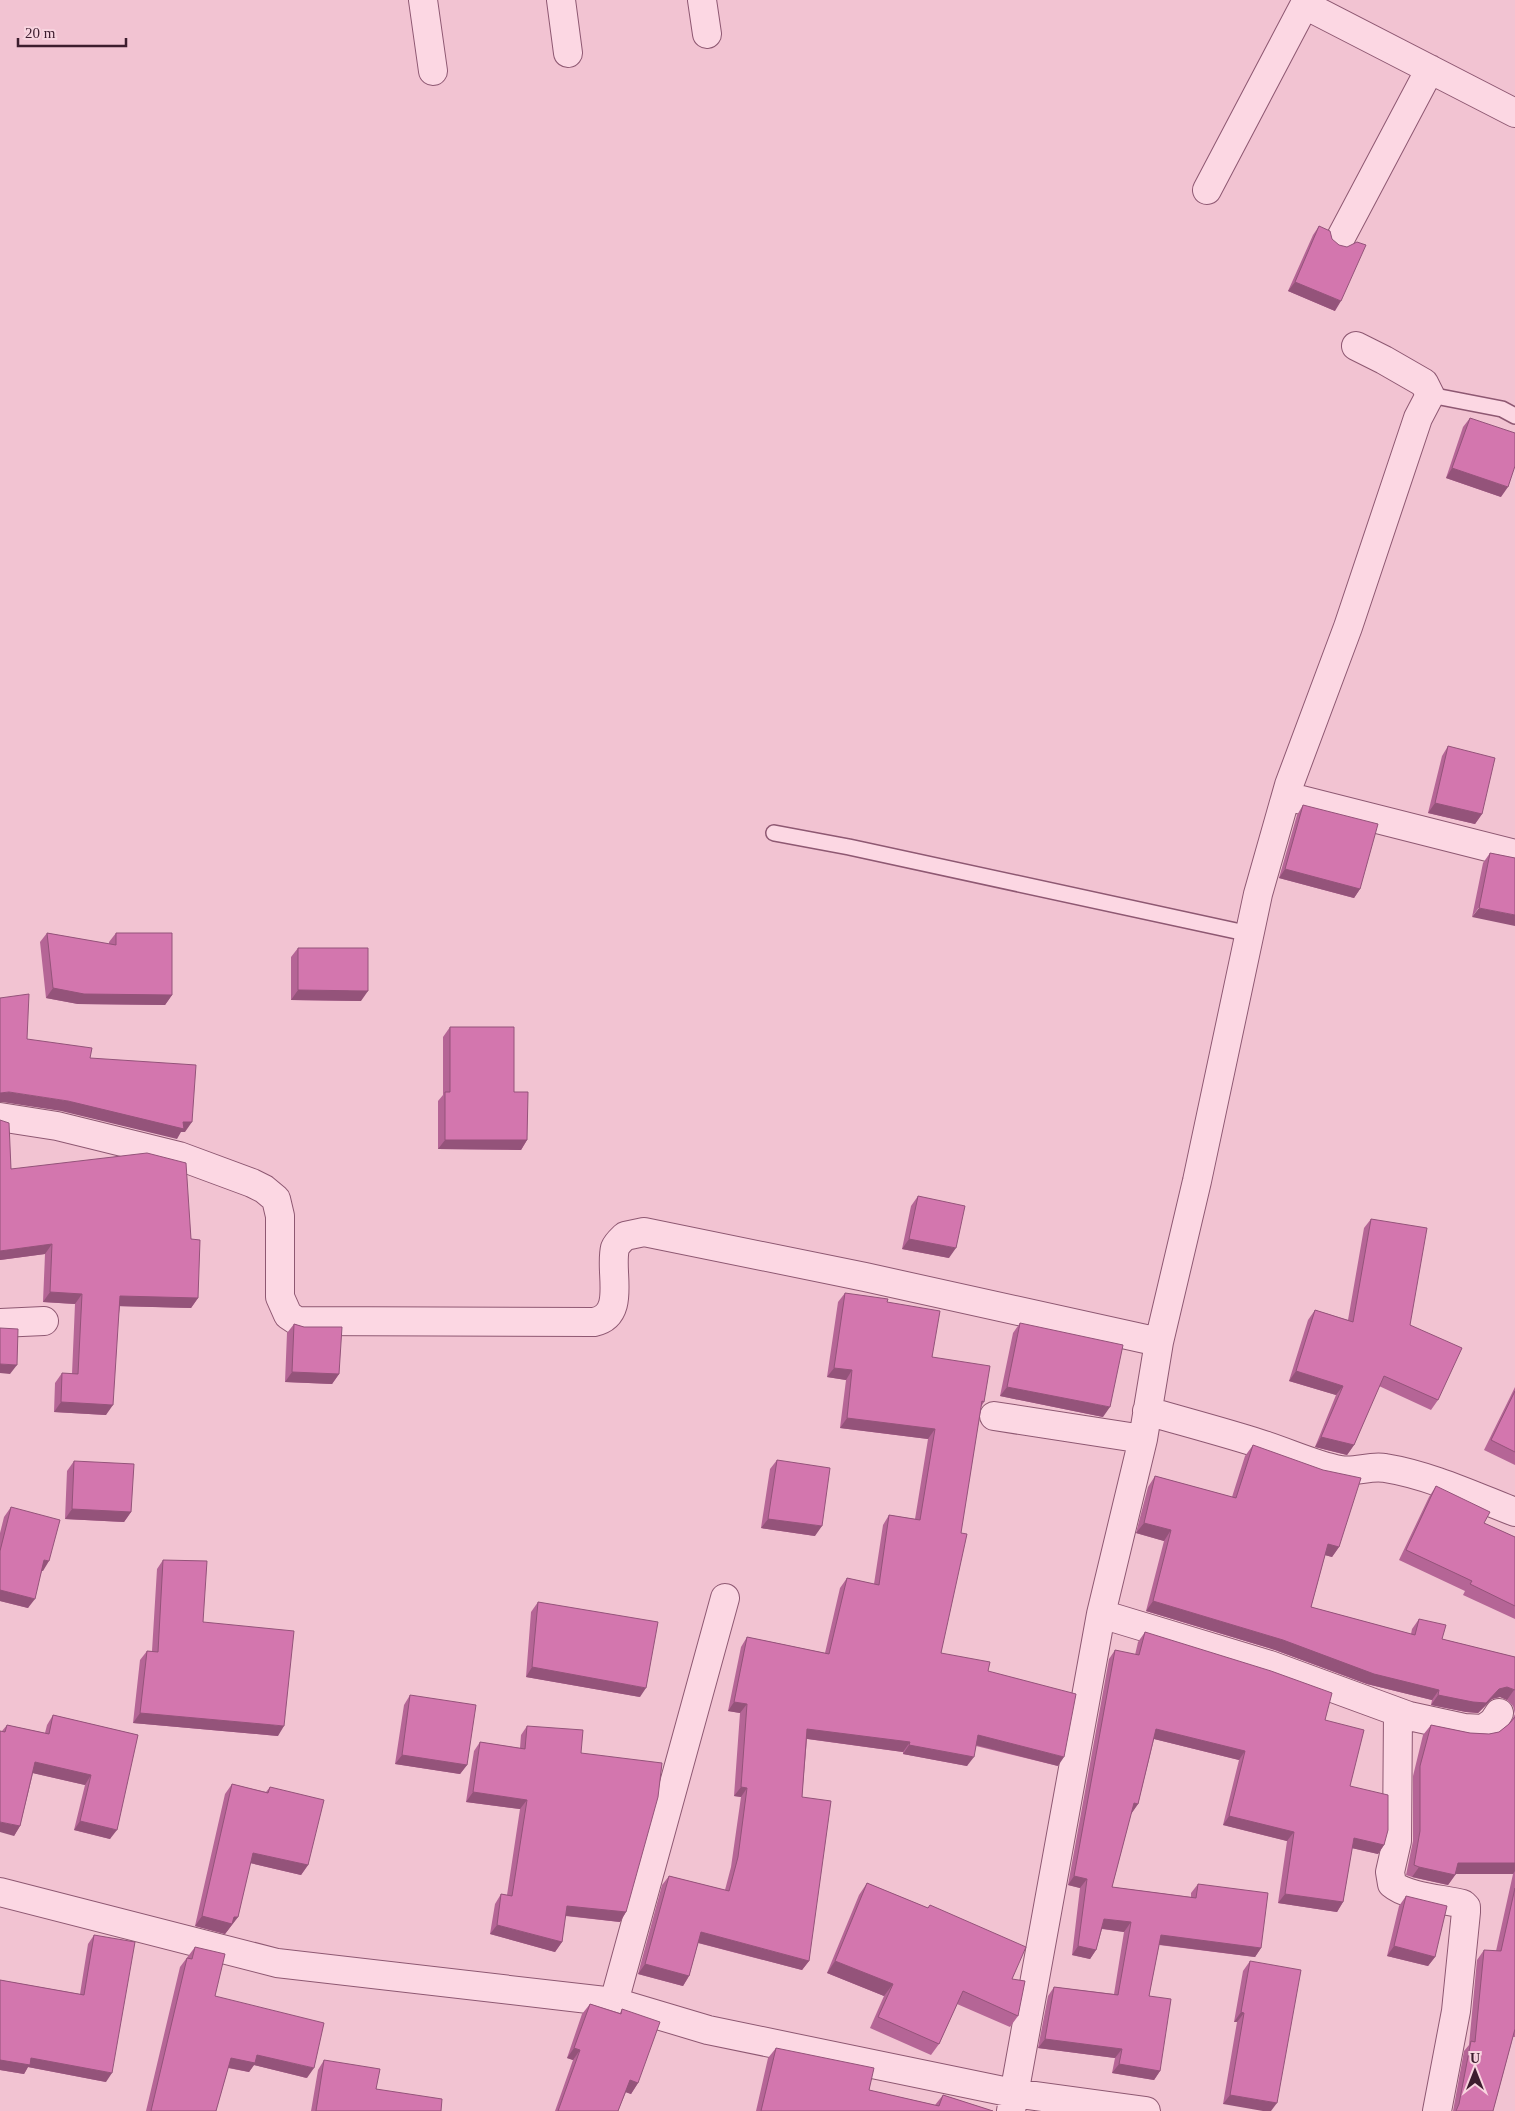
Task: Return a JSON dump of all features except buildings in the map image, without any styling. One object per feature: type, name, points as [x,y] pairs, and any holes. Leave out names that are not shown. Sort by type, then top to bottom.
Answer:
[{"type":"street","points":[[423,0],[433,71]]},
{"type":"street","points":[[561,0],[568,53]]},
{"type":"street","points":[[702,0],[707,34]]},
{"type":"street","points":[[1208,190],[1306,2],[1515,114]]},
{"type":"street","points":[[1339,241],[1430,69]]},
{"type":"street","points":[[1012,2102],[1100,1614],[1143,1438],[1159,1342],[1197,1181],[1258,894],[1286,796],[1348,627],[1418,418],[1430,394],[1424,383],[1356,346]]},
{"type":"street","points":[[1286,796],[1515,854]]},
{"type":"street","points":[[0,1117],[57,1126],[178,1156],[264,1189],[276,1199],[280,1216],[280,1297],[288,1315],[297,1321],[594,1322],[604,1320],[610,1313],[613,1301],[615,1248],[625,1236],[644,1232],[855,1275],[1159,1342]]},
{"type":"street","points":[[0,1323],[44,1321]]},
{"type":"street","points":[[1148,1411],[1259,1443],[1339,1470],[1357,1471],[1368,1468],[1384,1468],[1399,1471],[1454,1488],[1515,1512]]},
{"type":"street","points":[[994,1416],[1143,1438]]},
{"type":"street","points":[[614,2002],[725,1598]]},
{"type":"street","points":[[1100,1614],[1270,1665],[1398,1712],[1464,1728],[1483,1729],[1493,1722],[1499,1713]]},
{"type":"street","points":[[1398,1712],[1397,1841],[1390,1872],[1392,1884],[1396,1888],[1415,1894],[1463,1904],[1466,1907],[1456,2011],[1437,2111]]},
{"type":"street","points":[[0,1892],[277,1963],[614,2002],[708,2030],[1012,2102],[1146,2111]]},
{"type":"lane","points":[[1430,394],[1502,409],[1515,416]]},
{"type":"lane","points":[[774,833],[849,847],[1250,934]]}]
